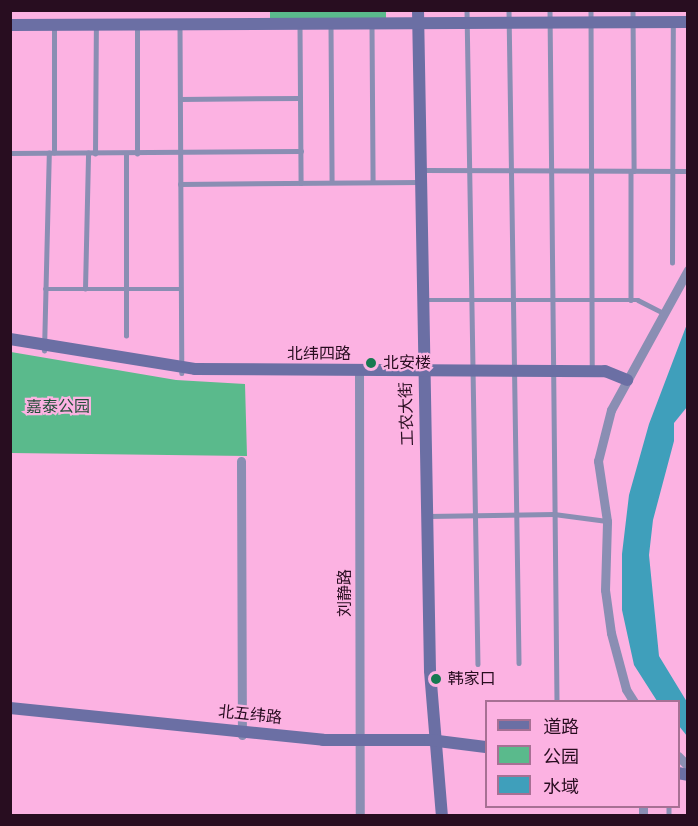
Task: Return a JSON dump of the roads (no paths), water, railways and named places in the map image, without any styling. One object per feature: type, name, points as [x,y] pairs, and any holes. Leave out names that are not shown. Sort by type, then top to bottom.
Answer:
[{"type":"street","name":"工农大街","points":[[418,10],[421,300],[419,374],[425,695],[434,744]]},
{"type":"street","points":[[10,26],[418,24],[467,17],[655,16],[681,19]]},
{"type":"street","points":[[633,700],[626,689],[611,633],[605,590],[608,521],[600,480],[601,438],[627,380],[687,270]]},
{"type":"street","name":"北纬四路","points":[[10,339],[44,348]]},
{"type":"street","name":"北纬四路","points":[[10,346],[44,348],[182,370],[419,374],[472,370],[605,371],[627,380]]},
{"type":"street","name":"刘静路","points":[[359,373],[360,816]]},
{"type":"street","name":"工农大街","points":[[419,374],[427,516],[430,690],[442,816]]},
{"type":"street","points":[[241,461],[242,733]]},
{"type":"street","name":"北五纬路","points":[[10,708],[242,733]]},
{"type":"street","name":"北五纬路","points":[[10,713],[361,743],[485,747]]},
{"type":"lane","points":[[631,300],[633,16]]},
{"type":"lane","points":[[467,17],[478,664]]},
{"type":"lane","points":[[509,17],[519,663]]},
{"type":"lane","points":[[550,17],[557,700]]},
{"type":"lane","points":[[591,17],[592,371]]},
{"type":"lane","points":[[672,263],[671,171],[681,19]]},
{"type":"lane","points":[[300,24],[301,183]]},
{"type":"lane","points":[[331,24],[332,182]]},
{"type":"lane","points":[[372,24],[373,182]]},
{"type":"lane","points":[[44,348],[54,25]]},
{"type":"lane","points":[[85,289],[96,25]]},
{"type":"lane","points":[[137,25],[137,154]]},
{"type":"lane","points":[[180,25],[182,370]]},
{"type":"lane","points":[[180,99],[300,98]]},
{"type":"lane","points":[[10,153],[137,154],[301,151]]},
{"type":"lane","points":[[126,154],[126,336]]},
{"type":"lane","points":[[180,184],[373,182],[469,170],[687,171]]},
{"type":"lane","points":[[45,289],[181,289]]},
{"type":"lane","points":[[421,300],[631,300],[664,313]]},
{"type":"lane","points":[[427,516],[554,514],[608,521]]},
{"type":"water","points":[[687,324],[687,407],[674,423],[674,441],[653,520],[649,555],[659,656],[687,702],[687,736],[680,727],[680,700],[656,700],[634,665],[622,610],[622,554],[629,495],[649,424]]},
{"type":"place","name":"北安楼","points":[[371,363]]},
{"type":"place","name":"韩家口","points":[[436,679]]},
{"type":"park label","name":"嘉泰公园","points":[[58,407]]}]
